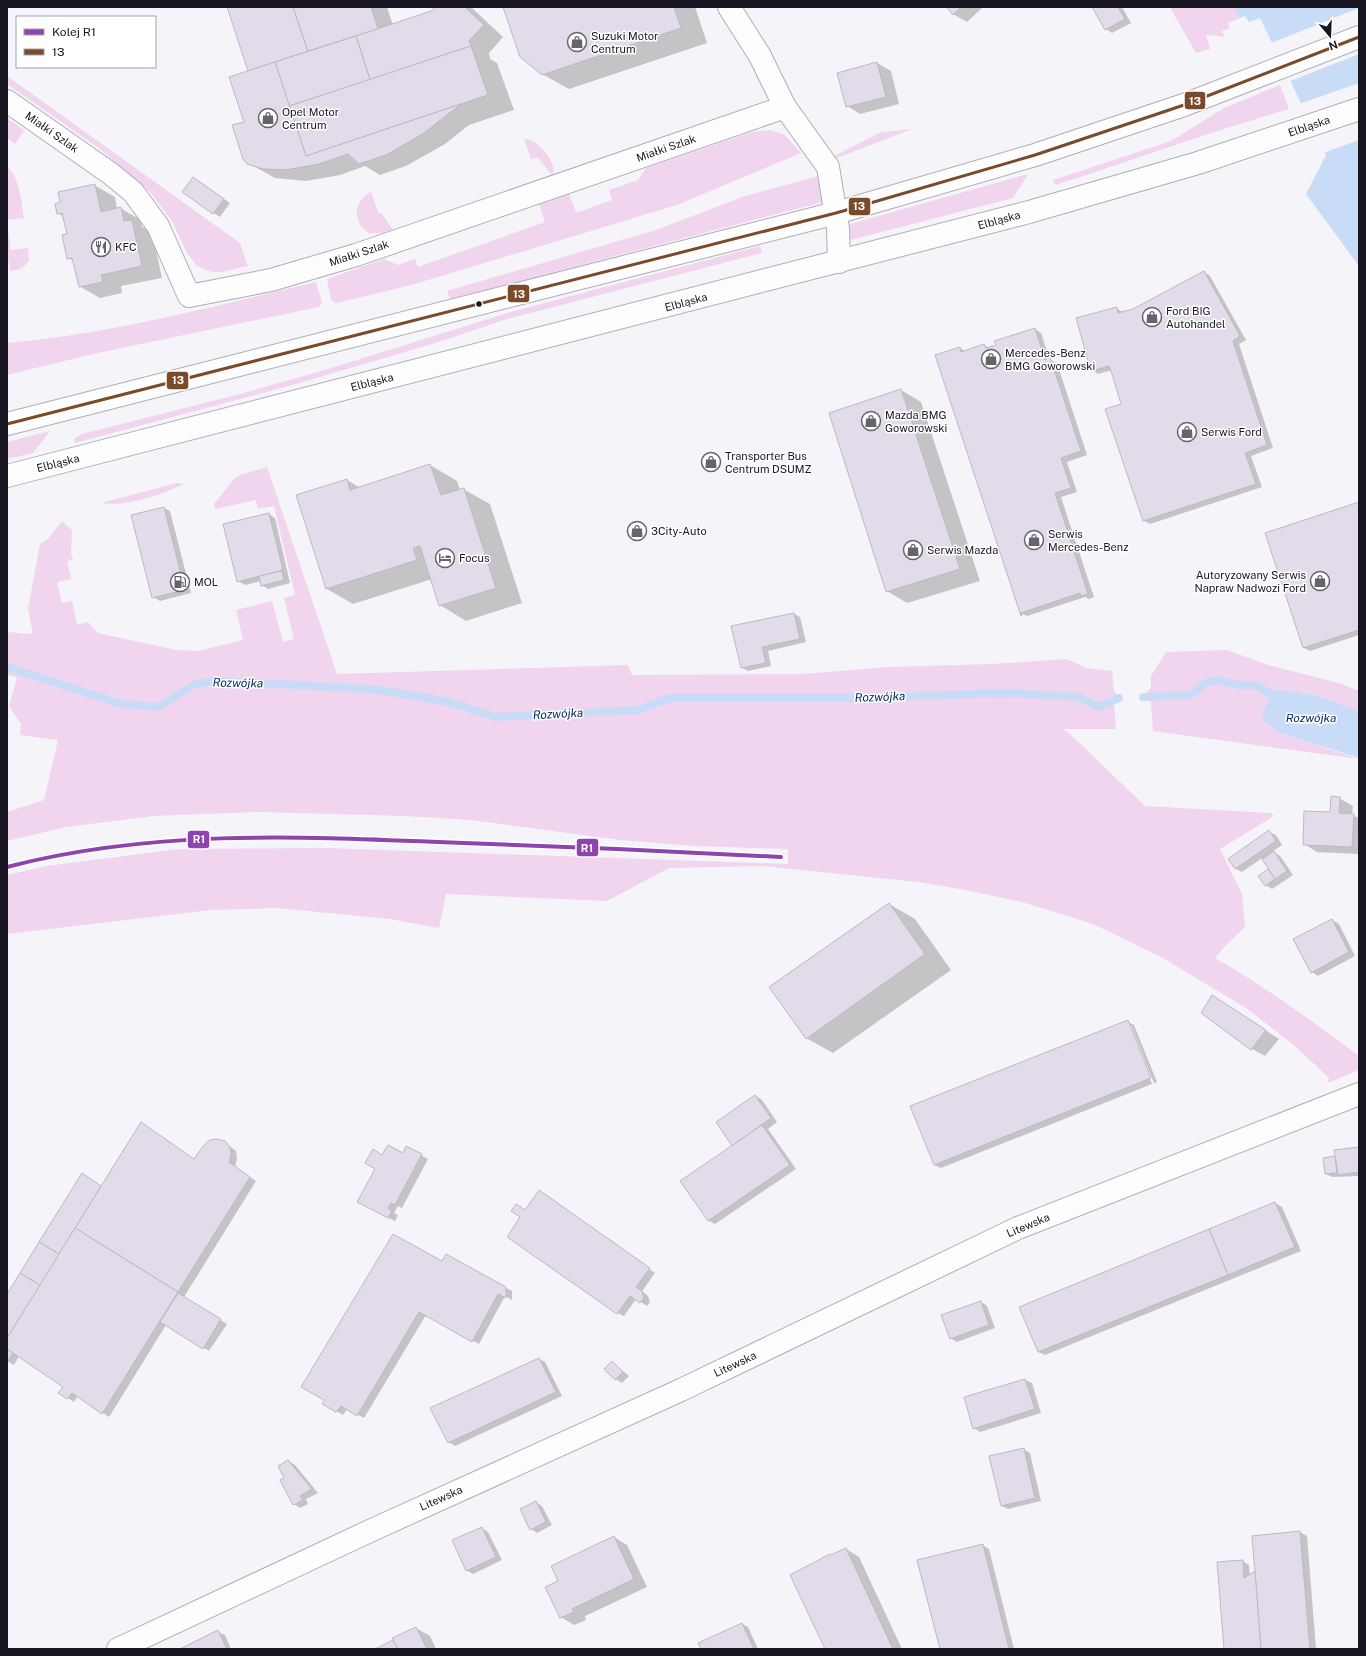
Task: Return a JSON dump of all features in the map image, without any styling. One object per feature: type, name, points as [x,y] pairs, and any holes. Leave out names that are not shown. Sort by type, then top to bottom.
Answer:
[{"type":"main road","points":[[729,7],[760,56],[785,107],[828,167],[838,229],[839,262]]},
{"type":"main road","points":[[7,424],[836,213],[1035,155],[1184,105],[1359,37]]},
{"type":"main road","name":"Miałki Szlak","points":[[7,101],[111,174],[133,192],[158,226],[189,296],[271,280],[356,255],[785,107]]},
{"type":"main road","name":"Elbląska","points":[[7,476],[1029,212],[1198,163],[1359,109]]},
{"type":"main road","name":"Litewska","points":[[118,1649],[394,1520],[681,1390],[1018,1228],[1359,1094]]},
{"type":"shaded area","points":[[1170,7],[1234,7],[1240,18],[1228,23],[1230,28],[1222,31],[1225,37],[1206,35],[1210,49],[1196,53]]},
{"type":"shaded area","points":[[7,76],[240,243],[248,266],[222,272],[212,272],[197,266],[187,253],[172,221],[150,192],[100,149],[7,84]]},
{"type":"shaded area","points":[[1280,85],[1289,109],[1055,185],[1053,180],[1171,141],[1224,108]]},
{"type":"shaded area","points":[[7,118],[24,130],[15,144],[7,138]]},
{"type":"shaded area","points":[[912,129],[837,158],[834,156],[881,132]]},
{"type":"shaded area","points":[[771,130],[785,135],[801,153],[677,205],[408,286],[336,303],[331,300],[327,279],[384,259],[398,265],[415,259],[418,267],[545,222],[539,204],[569,194],[576,213],[612,200],[609,190],[638,180],[646,168],[752,132]]},
{"type":"shaded area","points":[[524,139],[530,140],[539,145],[546,153],[552,163],[554,172],[552,175],[538,158],[531,159]]},
{"type":"shaded area","points":[[7,166],[15,177],[21,197],[24,218],[7,220]]},
{"type":"shaded area","points":[[1028,174],[1013,198],[843,242],[850,224]]},
{"type":"shaded area","points":[[819,176],[824,201],[819,203],[450,299],[447,291],[656,230],[745,196]]},
{"type":"shaded area","points":[[371,192],[378,212],[382,214],[393,230],[383,233],[369,233],[363,228],[357,218],[358,206],[365,196]]},
{"type":"shaded area","points":[[7,223],[11,250],[28,248],[29,260],[21,268],[10,271],[7,253]]},
{"type":"shaded area","points":[[760,246],[762,253],[507,319],[439,342],[289,386],[75,443],[74,439],[82,434],[240,394],[328,369],[514,311]]},
{"type":"shaded area","points":[[316,282],[322,302],[319,307],[93,354],[7,375],[7,343],[46,339],[124,326]]},
{"type":"shaded area","points":[[50,431],[33,453],[7,459],[7,442]]},
{"type":"shaded area","points":[[267,467],[337,674],[628,665],[632,675],[803,674],[888,667],[992,664],[1067,659],[1086,668],[1112,671],[1114,691],[1119,698],[1114,703],[1116,729],[1062,729],[1069,733],[1145,806],[1271,813],[1274,816],[1220,849],[1242,894],[1245,927],[1215,958],[1271,993],[1359,1056],[1359,1070],[1328,1083],[1329,1078],[1295,1046],[1246,1008],[1163,958],[1093,924],[1022,902],[966,890],[918,882],[763,866],[669,868],[607,901],[446,894],[439,928],[390,919],[277,908],[211,910],[7,934],[7,875],[47,866],[179,849],[325,848],[788,864],[788,849],[695,846],[620,840],[471,820],[405,816],[257,812],[153,816],[66,827],[7,841],[7,812],[44,800],[58,740],[20,735],[21,724],[9,706],[17,677],[7,675],[7,632],[33,634],[28,609],[40,544],[48,539],[62,521],[72,530],[71,553],[73,560],[67,561],[71,579],[57,582],[62,603],[72,601],[77,625],[88,622],[98,633],[176,650],[199,651],[243,640],[236,610],[272,601],[283,642],[294,639],[284,598],[295,595],[274,506],[258,509],[256,500],[215,509],[214,504],[234,479],[240,475]]},
{"type":"shaded area","points":[[177,483],[184,484],[165,492],[132,502],[111,504],[101,503]]},
{"type":"shaded area","points":[[1227,650],[1268,665],[1339,683],[1359,691],[1359,711],[1316,695],[1277,689],[1266,705],[1280,733],[1359,759],[1153,731],[1151,702],[1143,697],[1151,688],[1151,676],[1166,652]]},
{"type":"water","points":[[1234,7],[1359,7],[1359,266],[1306,194],[1326,155],[1260,18],[1249,22],[1245,16],[1240,18]]},
{"type":"water","name":"Rozwójka","points":[[1277,689],[1316,695],[1359,711],[1359,758],[1280,733],[1261,719],[1266,705]]},
{"type":"pier","points":[[1359,8],[1359,54],[1288,82],[1269,44]]},
{"type":"pier","points":[[1359,83],[1359,140],[1323,153],[1299,104]]},
{"type":"building","points":[[227,7],[293,7],[308,51],[248,71]]},
{"type":"building","points":[[293,7],[371,7],[378,29],[308,51]]},
{"type":"building","points":[[435,7],[465,7],[484,25],[469,41],[471,46],[370,80],[356,36],[431,11]]},
{"type":"building","name":"Suzuki Motor Centrum","points":[[503,7],[674,7],[681,28],[542,75],[520,57]]},
{"type":"building","points":[[946,7],[961,7],[953,15]]},
{"type":"building","points":[[1092,7],[1118,7],[1125,19],[1105,30]]},
{"type":"building","points":[[356,36],[370,80],[289,106],[275,62]]},
{"type":"building","points":[[471,46],[488,95],[306,156],[289,106]]},
{"type":"building","name":"Opel Motor Centrum","points":[[275,62],[306,156],[461,104],[424,133],[407,143],[386,155],[359,164],[348,154],[319,164],[286,170],[263,169],[247,164],[243,159],[232,125],[244,122],[229,77]]},
{"type":"building","points":[[877,62],[886,97],[846,107],[837,73]]},
{"type":"building","points":[[193,177],[224,199],[213,214],[182,192]]},
{"type":"building","name":"KFC","points":[[95,184],[101,212],[121,207],[124,221],[132,220],[142,266],[101,275],[103,282],[79,287],[72,258],[67,259],[62,235],[67,234],[62,213],[57,214],[55,204],[60,202],[58,192]]},
{"type":"building","points":[[1204,271],[1240,336],[1233,341],[1267,445],[1245,453],[1256,484],[1143,521],[1105,409],[1121,404],[1112,374],[1109,366],[1091,371],[1076,318],[1117,307],[1118,313],[1133,309]]},
{"type":"building","points":[[1035,328],[1045,360],[1050,357],[1081,451],[1061,458],[1071,488],[1055,493],[1088,594],[1081,596],[1080,593],[1021,613],[1021,616],[935,355],[960,347],[961,352],[984,344],[986,348],[996,345],[994,341]]},
{"type":"building","points":[[901,389],[960,569],[886,592],[829,413]]},
{"type":"building","points":[[430,464],[441,495],[464,488],[496,588],[439,606],[420,546],[413,548],[417,560],[326,589],[296,495],[347,479],[350,490]]},
{"type":"building","name":"Autoryzowany Serwis Napraw Nadwozi Ford","points":[[1359,502],[1359,630],[1303,648],[1265,533]]},
{"type":"building","points":[[164,507],[185,590],[152,598],[131,515]]},
{"type":"building","points":[[269,513],[283,570],[237,582],[223,524]]},
{"type":"building","points":[[282,571],[284,580],[261,586],[259,576]]},
{"type":"building","points":[[794,613],[800,639],[762,647],[766,663],[741,668],[731,626]]},
{"type":"building","points":[[1331,796],[1340,797],[1339,813],[1354,814],[1352,847],[1303,845],[1304,811],[1330,812]]},
{"type":"building","points":[[1269,830],[1276,841],[1235,869],[1228,859]]},
{"type":"building","points":[[1274,851],[1287,871],[1275,879],[1262,859]]},
{"type":"building","points":[[1268,869],[1275,879],[1265,886],[1258,876]]},
{"type":"building","points":[[889,903],[925,954],[806,1039],[769,987]]},
{"type":"building","points":[[1332,919],[1349,952],[1311,973],[1293,939]]},
{"type":"building","points":[[1212,995],[1266,1030],[1251,1050],[1201,1013]]},
{"type":"building","points":[[1128,1020],[1151,1078],[934,1165],[910,1106]]},
{"type":"building","points":[[755,1095],[771,1118],[732,1146],[716,1122]]},
{"type":"building","points":[[141,1122],[194,1159],[204,1145],[210,1140],[217,1139],[225,1141],[230,1147],[231,1155],[229,1162],[250,1177],[178,1292],[75,1228]]},
{"type":"building","points":[[762,1125],[790,1165],[708,1221],[680,1181]]},
{"type":"building","points":[[388,1145],[403,1153],[406,1146],[422,1154],[395,1205],[391,1203],[388,1208],[392,1211],[388,1218],[357,1202],[375,1169],[365,1163],[373,1149],[382,1155]]},
{"type":"building","points":[[1359,1147],[1359,1172],[1338,1175],[1334,1150]]},
{"type":"building","points":[[1335,1156],[1337,1173],[1325,1174],[1323,1158]]},
{"type":"building","points":[[82,1173],[101,1186],[59,1254],[39,1242]]},
{"type":"building","points":[[539,1190],[650,1268],[636,1287],[642,1291],[644,1298],[640,1303],[630,1296],[617,1314],[507,1237],[520,1217],[511,1211],[516,1204],[525,1210]]},
{"type":"building","points":[[1275,1202],[1295,1247],[1228,1275],[1209,1229]]},
{"type":"building","points":[[75,1228],[178,1292],[102,1414],[72,1393],[67,1399],[58,1393],[63,1387],[7,1349],[7,1338]]},
{"type":"building","points":[[1209,1229],[1228,1275],[1038,1352],[1019,1307]]},
{"type":"building","points":[[393,1234],[442,1261],[446,1254],[506,1287],[506,1298],[498,1294],[472,1342],[419,1312],[357,1416],[341,1406],[336,1412],[322,1404],[324,1400],[301,1387]]},
{"type":"building","points":[[39,1242],[59,1254],[40,1285],[20,1273]]},
{"type":"building","points":[[20,1273],[40,1285],[7,1338],[7,1294]]},
{"type":"building","points":[[178,1293],[221,1319],[203,1349],[160,1322]]},
{"type":"building","points":[[981,1301],[989,1325],[950,1339],[941,1315]]},
{"type":"building","points":[[7,1349],[13,1353],[7,1362]]},
{"type":"building","points":[[539,1358],[556,1392],[448,1443],[430,1408]]},
{"type":"building","points":[[612,1361],[623,1372],[615,1380],[604,1369]]},
{"type":"building","points":[[1025,1379],[1035,1409],[973,1429],[964,1397]]},
{"type":"building","points":[[1024,1448],[1035,1498],[1001,1506],[989,1456]]},
{"type":"building","points":[[288,1460],[312,1489],[300,1496],[303,1500],[293,1505],[280,1480],[284,1478],[278,1466]]},
{"type":"building","points":[[536,1501],[546,1522],[530,1530],[520,1509]]},
{"type":"building","points":[[482,1527],[496,1557],[466,1571],[452,1540]]},
{"type":"building","points":[[1300,1531],[1310,1649],[1261,1649],[1252,1536]]},
{"type":"building","points":[[614,1536],[634,1579],[572,1609],[574,1612],[560,1618],[545,1587],[558,1581],[551,1566]]},
{"type":"building","points":[[983,1544],[1009,1649],[940,1649],[917,1560]]},
{"type":"building","points":[[846,1548],[893,1649],[825,1649],[790,1575],[830,1554],[831,1555]]},
{"type":"building","points":[[1243,1560],[1244,1578],[1255,1571],[1261,1649],[1224,1649],[1217,1562]]},
{"type":"building","points":[[742,1623],[754,1649],[701,1649],[698,1643]]},
{"type":"building","points":[[416,1627],[427,1649],[398,1649],[392,1638]]},
{"type":"building","points":[[218,1630],[227,1649],[180,1649]]},
{"type":"building","points":[[393,1640],[398,1649],[375,1649]]},
{"type":"waterway","name":"Rozwójka","points":[[7,667],[121,704],[159,707],[195,684],[214,681],[370,689],[418,696],[456,704],[495,717],[638,710],[669,698],[854,698],[1005,693],[1079,697],[1098,707],[1119,698]]},
{"type":"waterway","name":"Rozwójka","points":[[1143,697],[1190,695],[1206,683],[1218,680],[1239,685],[1255,685],[1282,700]]},
{"type":"rail line","name":"R1","points":[[7,867],[60,855],[114,847],[167,841],[221,838],[330,838],[781,857]]},
{"type":"transit line","name":"13","points":[[7,424],[836,213],[1035,155],[1184,105],[1359,37]]},
{"type":"place","name":"Suzuki Motor Centrum","points":[[577,42]]},
{"type":"place","name":"Opel Motor Centrum","points":[[268,118]]},
{"type":"place","name":"KFC","points":[[101,247]]},
{"type":"place","name":"Ford BIG Autohandel","points":[[1152,317]]},
{"type":"place","name":"Mercedes-Benz BMG Goworowski","points":[[991,359]]},
{"type":"place","name":"Mazda BMG Goworowski","points":[[871,421]]},
{"type":"place","name":"Serwis Ford","points":[[1187,432]]},
{"type":"place","name":"Transporter Bus Centrum DSUMZ","points":[[711,462]]},
{"type":"place","name":"3City-Auto","points":[[637,531]]},
{"type":"place","name":"Serwis Mercedes-Benz","points":[[1034,540]]},
{"type":"place","name":"Serwis Mazda","points":[[913,550]]},
{"type":"place","name":"Focus","points":[[445,558]]},
{"type":"place","name":"Autoryzowany Serwis Napraw Nadwozi Ford","points":[[1320,581]]},
{"type":"place","name":"MOL","points":[[180,582]]}]
